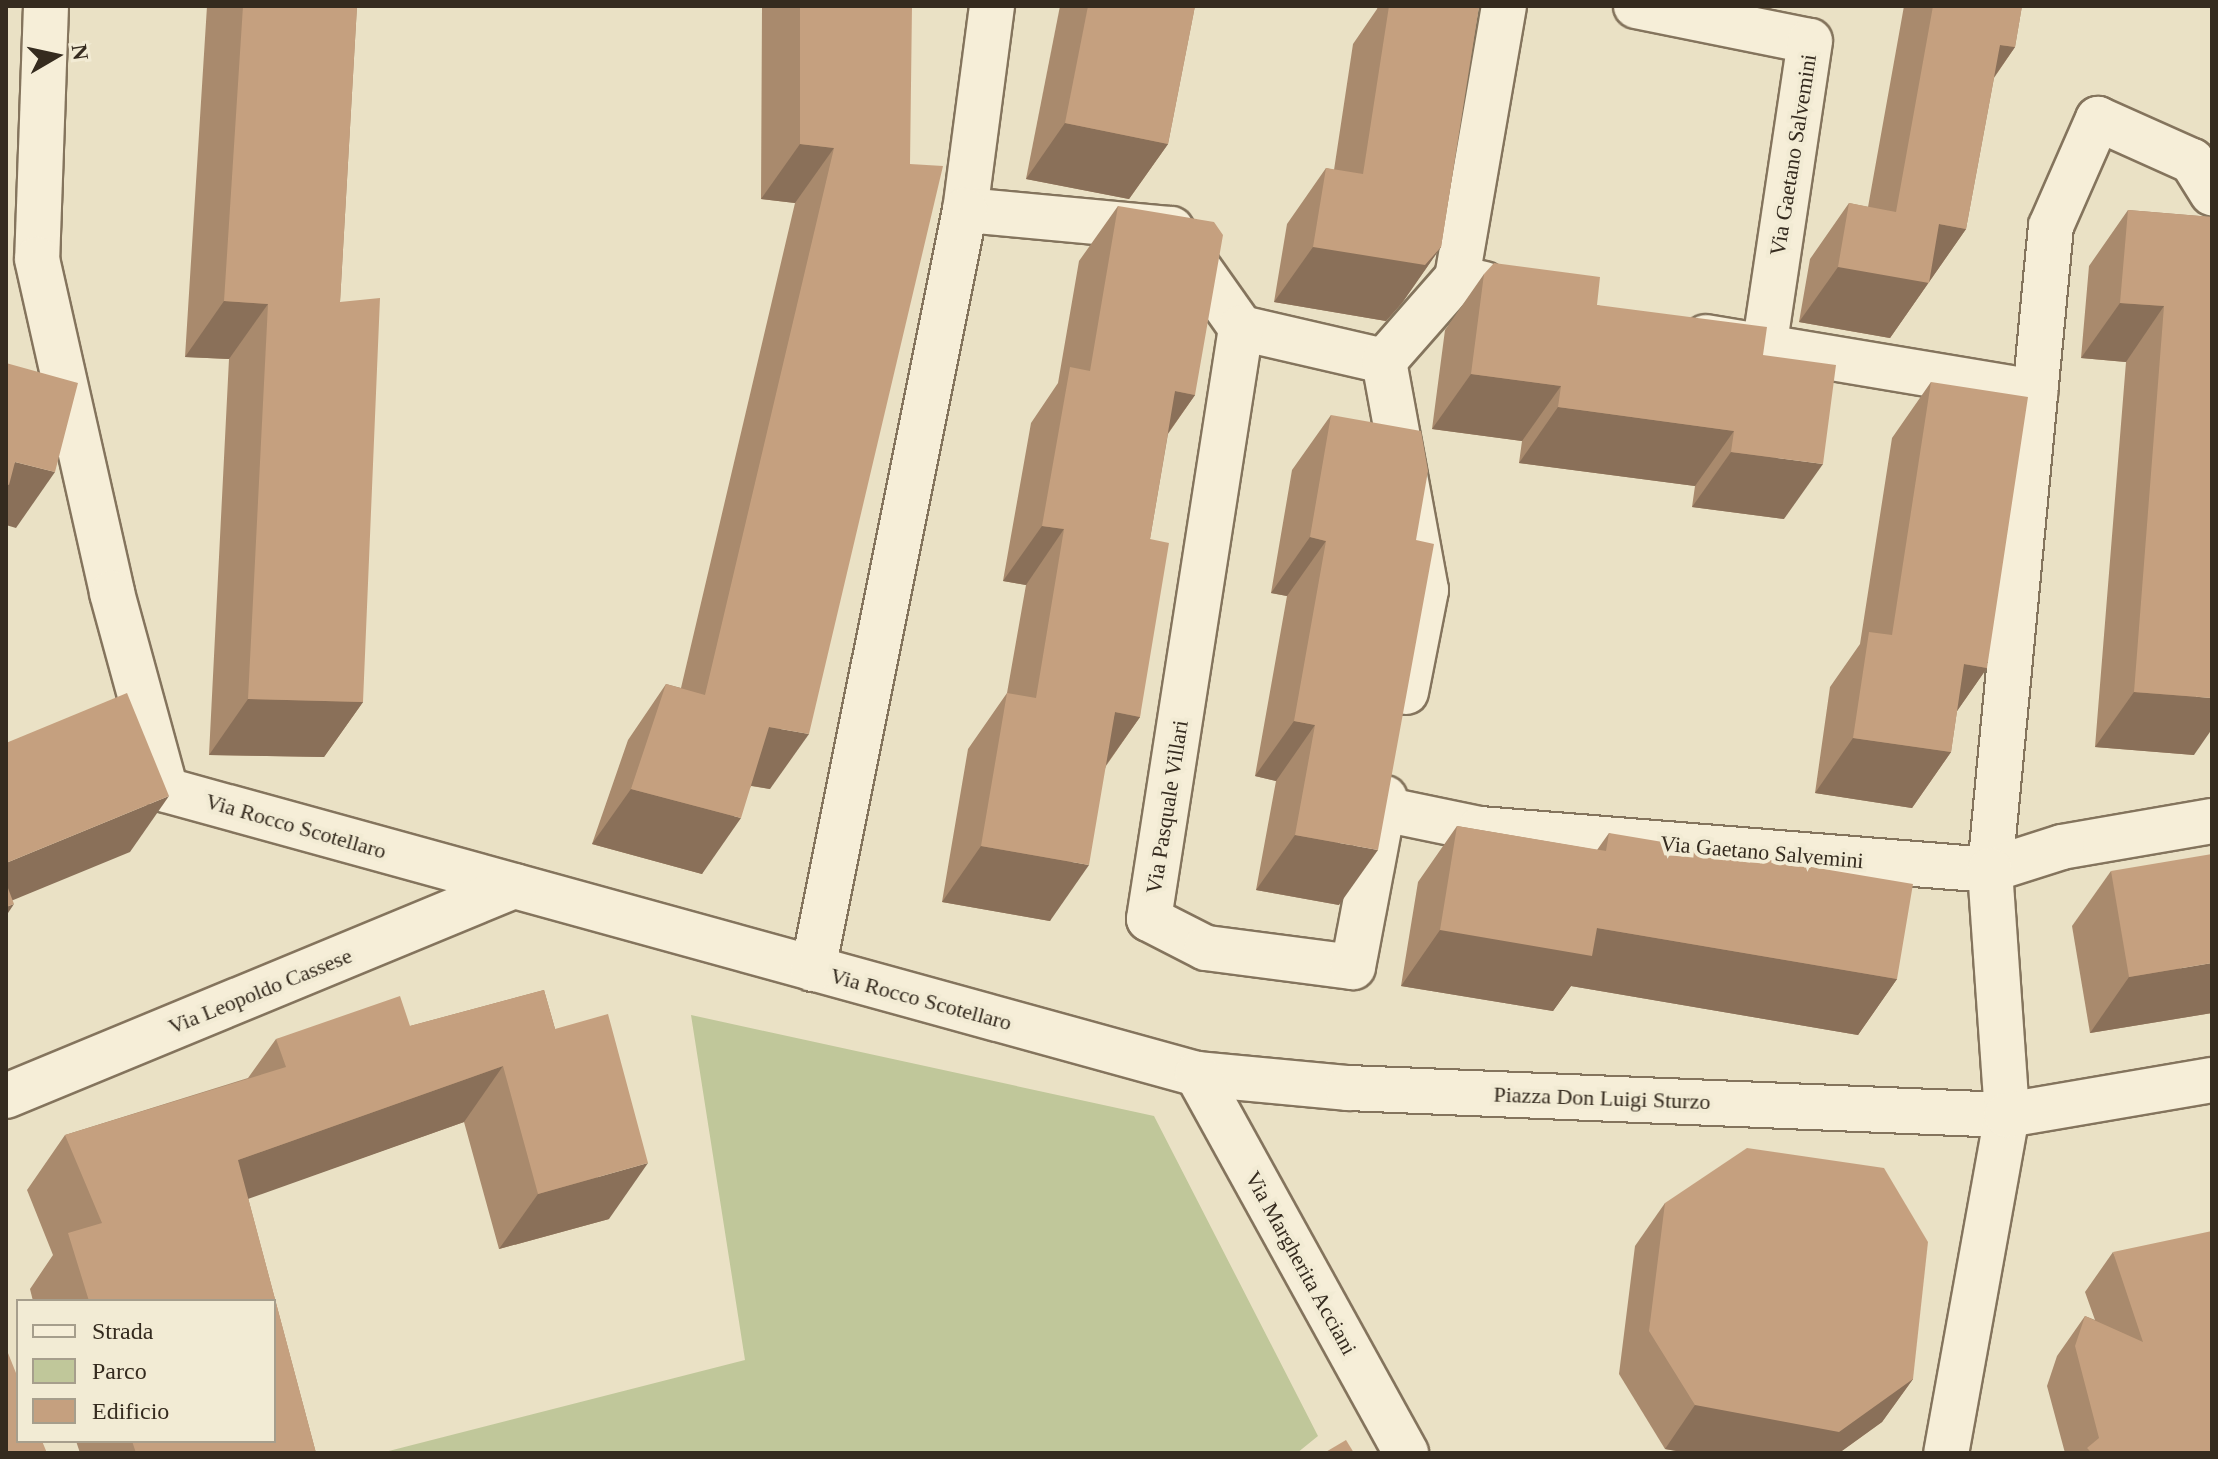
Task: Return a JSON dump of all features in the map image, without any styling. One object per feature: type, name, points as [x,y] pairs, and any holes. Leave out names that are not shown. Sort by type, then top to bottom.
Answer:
[{"type":"street","name":"Via Rocco Scotellaro","points":[[46,6],[21,261],[166,790],[1197,1074]]},
{"type":"street","points":[[813,969],[965,210],[992,6]]},
{"type":"street","points":[[1384,361],[1457,278],[1504,6]]},
{"type":"street","name":"Via Gaetano Salvemini","points":[[1636,6],[1810,41],[1764,350]]},
{"type":"street","points":[[1946,1453],[2007,1115],[1990,870],[2051,226],[2098,119],[2192,161],[2212,193]]},
{"type":"street","points":[[965,210],[1171,229],[1241,328],[1384,361]]},
{"type":"street","points":[[1457,278],[1519,292]]},
{"type":"street","name":"Via Pasquale Villari","points":[[1241,328],[1149,919],[1206,948],[1353,967],[1383,809]]},
{"type":"street","points":[[1672,329],[1764,350],[2035,392]]},
{"type":"street","points":[[1383,809],[1426,590],[1384,361]]},
{"type":"street","name":"Via Gaetano Salvemini","points":[[1383,809],[1480,829],[1990,870]]},
{"type":"street","points":[[1990,870],[2062,847],[2212,821]]},
{"type":"street","name":"Via Leopoldo Cassese","points":[[6,1096],[514,886]]},
{"type":"street","name":"Piazza Don Luigi Sturzo","points":[[1197,1074],[1364,1088],[2007,1115],[2212,1080]]},
{"type":"street","name":"Via Margherita Acciani","points":[[1197,1074],[1406,1453]]},
{"type":"green space","points":[[691,1015],[1154,1116],[1318,1436],[1297,1453],[381,1453],[745,1360]]},
{"type":"building","points":[[243,6],[357,6],[340,302],[380,298],[363,702],[248,699],[268,304],[224,301]]},
{"type":"building","points":[[800,6],[912,6],[910,164],[943,166],[809,734],[769,727],[741,818],[631,789],[666,684],[705,695],[834,148],[800,144]]},
{"type":"building","points":[[1088,6],[1195,6],[1168,144],[1065,123]]},
{"type":"building","points":[[1389,6],[1479,6],[1441,247],[1425,265],[1313,247],[1326,168],[1363,174]]},
{"type":"building","points":[[1933,6],[2022,6],[2015,47],[2000,45],[1966,229],[1939,224],[1929,283],[1838,267],[1849,203],[1896,212]]},
{"type":"building","points":[[1118,206],[1214,222],[1223,235],[1195,395],[1175,391],[1150,539],[1169,543],[1140,717],[1115,712],[1089,865],[981,846],[1007,693],[1036,698],[1064,529],[1042,526],[1070,367],[1090,371]]},
{"type":"building","points":[[2128,210],[2212,217],[2212,698],[2134,692],[2164,306],[2120,303]]},
{"type":"building","points":[[1494,263],[1600,277],[1597,305],[1767,327],[1763,355],[1836,365],[1823,464],[1731,452],[1734,431],[1558,407],[1561,386],[1471,374],[1484,274]]},
{"type":"building","points":[[6,363],[78,383],[55,472],[15,462],[9,485],[6,484]]},
{"type":"building","points":[[1931,382],[2028,397],[1987,668],[1964,664],[1951,752],[1853,738],[1869,632],[1892,635]]},
{"type":"building","points":[[1331,415],[1421,431],[1428,471],[1416,540],[1434,544],[1378,850],[1295,835],[1315,725],[1294,721],[1326,541],[1310,537]]},
{"type":"building","points":[[127,693],[169,796],[6,863],[6,743]]},
{"type":"building","points":[[1457,826],[1606,851],[1609,833],[1913,884],[1897,979],[1597,928],[1592,956],[1440,930]]},
{"type":"building","points":[[2212,854],[2212,963],[2129,977],[2111,871]]},
{"type":"building","points":[[6,883],[14,904],[6,907]]},
{"type":"building","points":[[544,990],[555,1029],[608,1014],[648,1163],[538,1194],[503,1066],[238,1160],[275,1299],[88,1299],[68,1233],[102,1223],[65,1135],[286,1067],[276,1039],[400,996],[410,1026]]},
{"type":"building","points":[[1747,1148],[1884,1168],[1928,1242],[1913,1379],[1839,1432],[1695,1405],[1649,1331],[1665,1203]]},
{"type":"building","points":[[2212,1231],[2212,1453],[2092,1453],[2087,1448],[2099,1438],[2075,1346],[2085,1316],[2143,1342],[2113,1252]]},
{"type":"building","points":[[276,1303],[316,1453],[136,1453],[133,1443],[276,1443]]},
{"type":"building","points":[[6,1348],[16,1373],[16,1443],[43,1443],[47,1453],[6,1453]]},
{"type":"building","points":[[1346,1440],[1354,1453],[1324,1453]]}]
